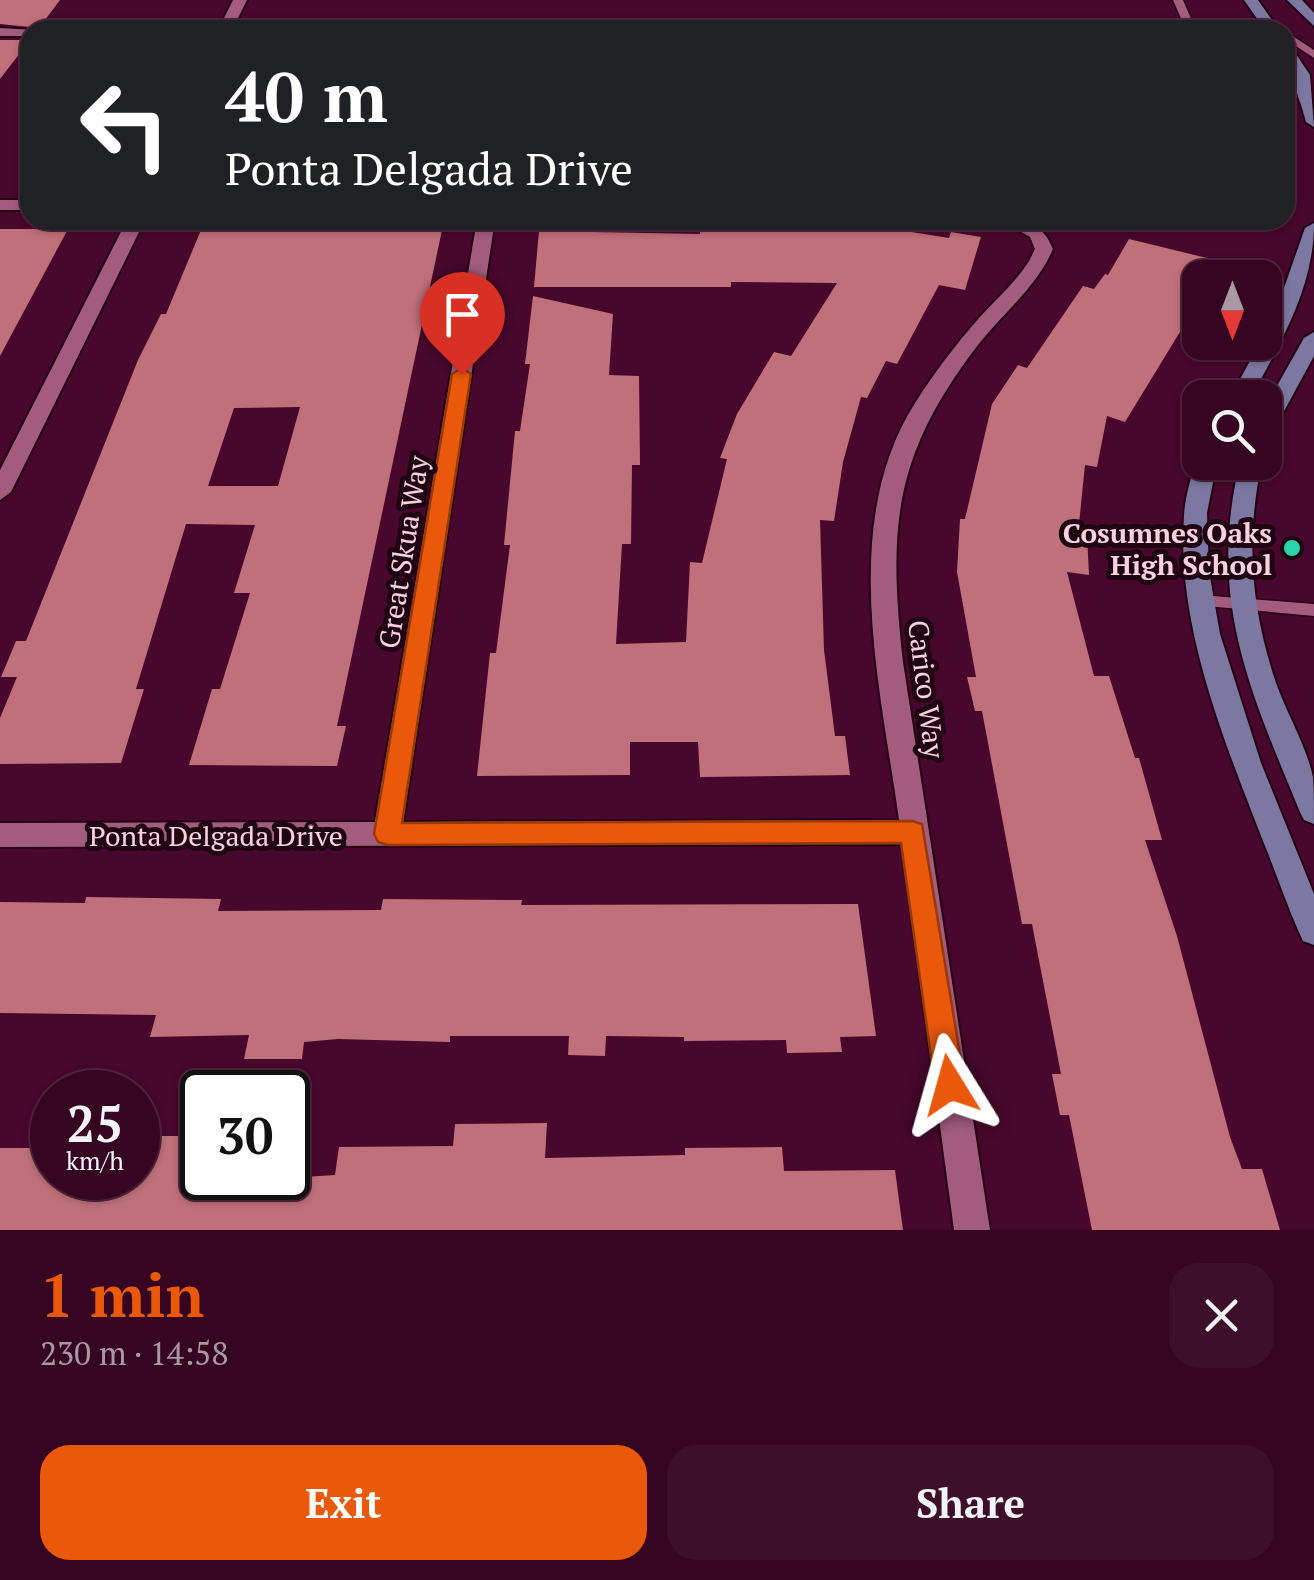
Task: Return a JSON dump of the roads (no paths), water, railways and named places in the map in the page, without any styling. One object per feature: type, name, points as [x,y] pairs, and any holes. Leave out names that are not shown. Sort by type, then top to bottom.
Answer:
[{"type":"street","points":[[1294,0],[1314,22]]},
{"type":"street","points":[[1295,64],[1302,75],[1314,122]]},
{"type":"street","points":[[1250,380],[1284,318],[1314,228]]},
{"type":"street","points":[[0,492],[131,230]]},
{"type":"street","name":"Great Skua Way","points":[[388,834],[484,230]]},
{"type":"street","name":"Carico Way","points":[[972,1230],[912,832],[882,592],[884,528],[904,446],[939,383],[991,315],[1039,264],[1044,248],[1032,230]]},
{"type":"street","points":[[1282,395],[1314,338]]},
{"type":"street","points":[[0,444],[24,444]]},
{"type":"street","points":[[1201,480],[1194,533],[1201,601],[1232,714],[1314,932]]},
{"type":"street","points":[[1246,480],[1236,546],[1240,604],[1261,683],[1314,812]]},
{"type":"street","name":"Ponta Delgada Drive","points":[[0,835],[912,832]]},
{"type":"lane","points":[[1201,601],[1314,610]]},
{"type":"place","name":"Cosumnes Oaks High School","points":[[1292,548]]}]
